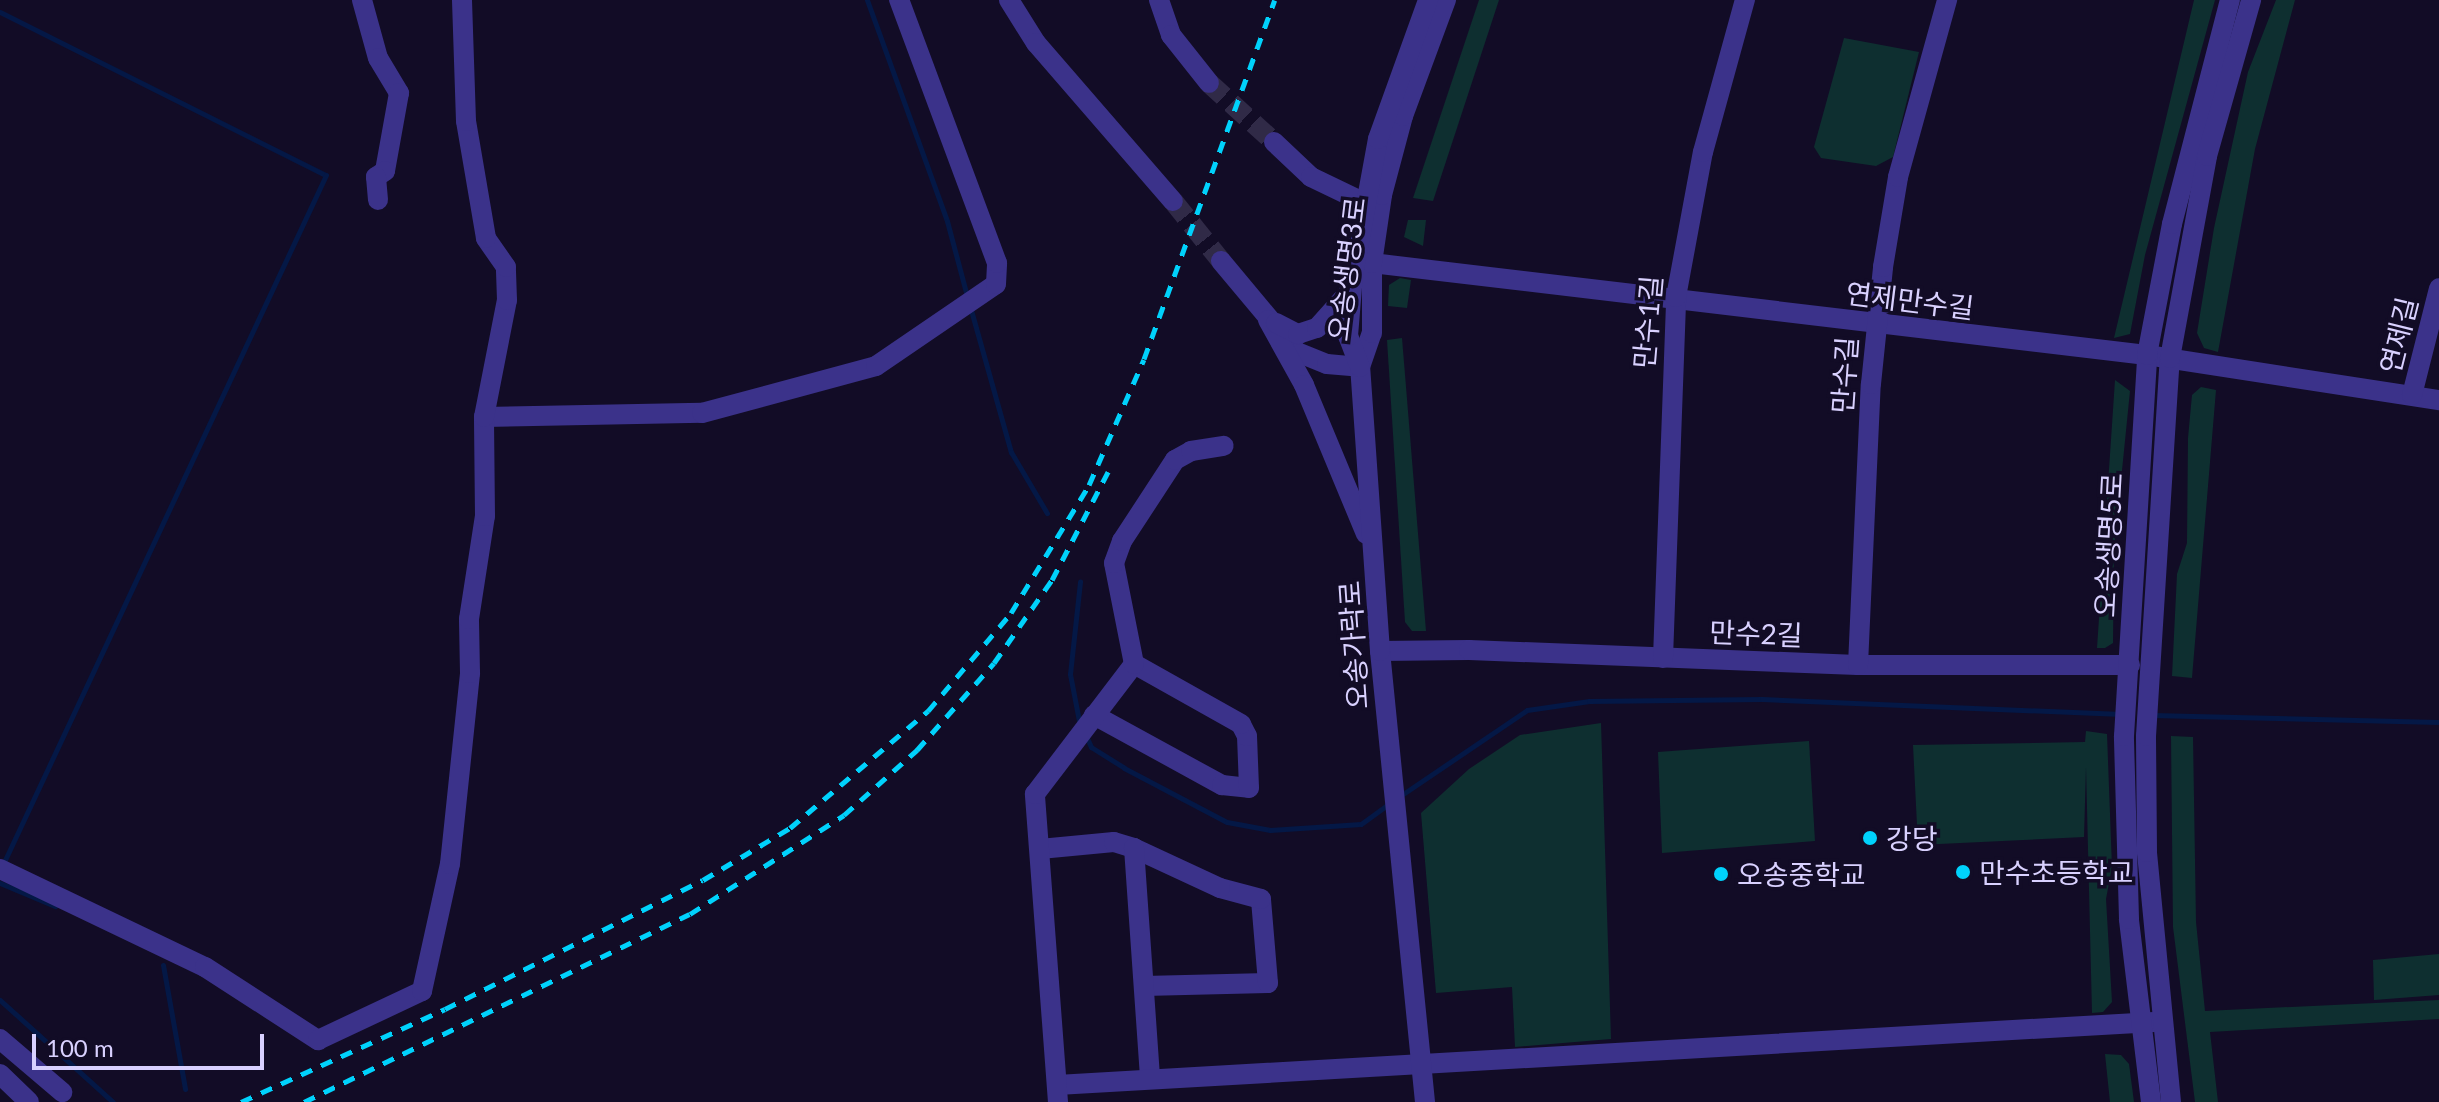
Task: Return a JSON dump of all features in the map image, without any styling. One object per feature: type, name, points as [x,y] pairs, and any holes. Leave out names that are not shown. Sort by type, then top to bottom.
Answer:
[{"type":"street","points":[[362,0],[378,58],[399,93],[385,171],[376,177],[378,200]]},
{"type":"street","points":[[0,869],[205,967],[318,1040],[422,991],[450,864],[470,673],[469,619],[485,516],[484,417],[507,300],[506,267],[486,238],[466,121],[462,0]]},
{"type":"street","points":[[484,417],[702,413],[876,366],[996,284],[997,263],[899,0]]},
{"type":"street","points":[[1009,0],[1036,43],[1173,201]]},
{"type":"street","points":[[1159,0],[1171,35],[1209,83]]},
{"type":"street","name":"오송생명3로","points":[[1360,367],[1348,336],[1351,290],[1365,203],[1378,139],[1428,0]]},
{"type":"street","name":"오송생명3로","points":[[1360,367],[1372,333],[1372,263],[1382,195],[1403,116],[1446,0]]},
{"type":"street","name":"만수1길","points":[[1663,658],[1676,297],[1703,152],[1745,0]]},
{"type":"street","name":"만수길","points":[[1858,665],[1876,324],[1898,177],[1947,0]]},
{"type":"street","name":"오송생명5로","points":[[2171,1102],[2129,919],[2124,736],[2147,355],[2172,224],[2230,0]]},
{"type":"street","name":"오송생명5로","points":[[2151,1102],[2146,736],[2170,358],[2207,156],[2251,0]]},
{"type":"street","points":[[1274,142],[1311,177],[1365,203]]},
{"type":"street","points":[[1221,261],[1297,352],[1327,364],[1360,367]]},
{"type":"street","name":"연제만수길","points":[[1372,263],[2147,355],[2439,400]]},
{"type":"street","name":"연제길","points":[[2412,395],[2439,288]]},
{"type":"street","points":[[1268,320],[1298,334],[1317,328],[1351,290]]},
{"type":"street","points":[[1268,320],[1335,453],[1374,556]]},
{"type":"street","name":"오송가락로","points":[[1360,367],[1380,651],[1425,1102]]},
{"type":"street","points":[[1224,446],[1191,451],[1175,460],[1122,541],[1114,563],[1134,664],[1035,794],[1058,1094],[1150,1078],[2152,1022]]},
{"type":"street","name":"만수2길","points":[[1380,651],[1858,665],[2130,665]]},
{"type":"street","points":[[1092,719],[1222,785],[1249,788],[1247,736],[1241,724],[1134,664]]},
{"type":"street","points":[[1040,849],[1114,842],[1134,848],[1220,888],[1261,899],[1268,983],[1144,986]]},
{"type":"street","points":[[1134,848],[1150,1078]]},
{"type":"street","points":[[0,1039],[62,1092]]},
{"type":"street","points":[[0,1074],[29,1102]]},
{"type":"green space","points":[[1479,0],[1499,0],[1433,201],[1413,198]]},
{"type":"green space","points":[[2194,0],[2215,0],[2145,255],[2130,334],[2114,338]]},
{"type":"green space","points":[[2276,0],[2295,0],[2255,149],[2218,352],[2204,348],[2197,333],[2214,228],[2248,72]]},
{"type":"green space","points":[[1844,38],[1919,52],[1893,157],[1876,166],[1821,158],[1814,147]]},
{"type":"green space","points":[[1408,220],[1426,220],[1423,246],[1404,237]]},
{"type":"green space","points":[[1400,278],[1411,280],[1407,308],[1388,306],[1389,285]]},
{"type":"green space","points":[[1402,338],[1426,631],[1412,631],[1405,622],[1387,340]]},
{"type":"green space","points":[[2115,380],[2130,391],[2114,550],[2113,643],[2097,648]]},
{"type":"green space","points":[[2201,387],[2216,390],[2192,678],[2172,676],[2177,574],[2187,543],[2188,438],[2192,395]]},
{"type":"green space","points":[[1601,723],[1611,1039],[1515,1047],[1512,987],[1436,993],[1421,813],[1469,769],[1520,735]]},
{"type":"green space","points":[[2086,731],[2107,734],[2112,867],[2106,899],[2112,1002],[2103,1012],[2092,1013],[2086,767],[2084,837],[1918,845],[1913,745],[2085,742]]},
{"type":"green space","points":[[2171,736],[2193,737],[2196,922],[2205,1011],[2439,1000],[2439,1019],[2210,1032],[2218,1102],[2195,1102],[2173,927]]},
{"type":"green space","points":[[1809,741],[1815,841],[1662,853],[1658,752]]},
{"type":"green space","points":[[2439,954],[2439,995],[2374,1000],[2373,960]]},
{"type":"green space","points":[[2105,1054],[2121,1055],[2129,1064],[2134,1102],[2110,1102]]},
{"type":"waterway","points":[[867,0],[947,221],[967,296]]},
{"type":"waterway","points":[[0,12],[326,175],[4,862]]},
{"type":"waterway","points":[[971,310],[1011,452],[1047,513]]},
{"type":"waterway","points":[[1080,582],[1070,674],[1080,726]]},
{"type":"waterway","points":[[1400,796],[1527,710],[1589,701],[1762,699],[2122,714]]},
{"type":"waterway","points":[[2152,715],[2439,722]]},
{"type":"waterway","points":[[1087,738],[1091,747],[1124,768],[1227,822],[1270,830],[1361,824],[1389,804]]},
{"type":"waterway","points":[[0,883],[55,906]]},
{"type":"waterway","points":[[163,965],[185,1089]]},
{"type":"waterway","points":[[0,1000],[113,1102]]},
{"type":"tunnel","points":[[1209,83],[1274,142]]},
{"type":"tunnel","points":[[1173,201],[1221,261]]},
{"type":"railway","points":[[241,1102],[445,1009],[703,880],[790,828],[928,711],[1011,613],[1089,485],[1144,359],[1275,0]]},
{"type":"railway","points":[[304,1102],[690,914],[844,815],[917,750],[994,663],[1052,580],[1108,472]]},
{"type":"place","name":"강당","points":[[1870,838]]},
{"type":"place","name":"만수초등학교","points":[[1963,872]]},
{"type":"place","name":"오송중학교","points":[[1721,874]]}]
